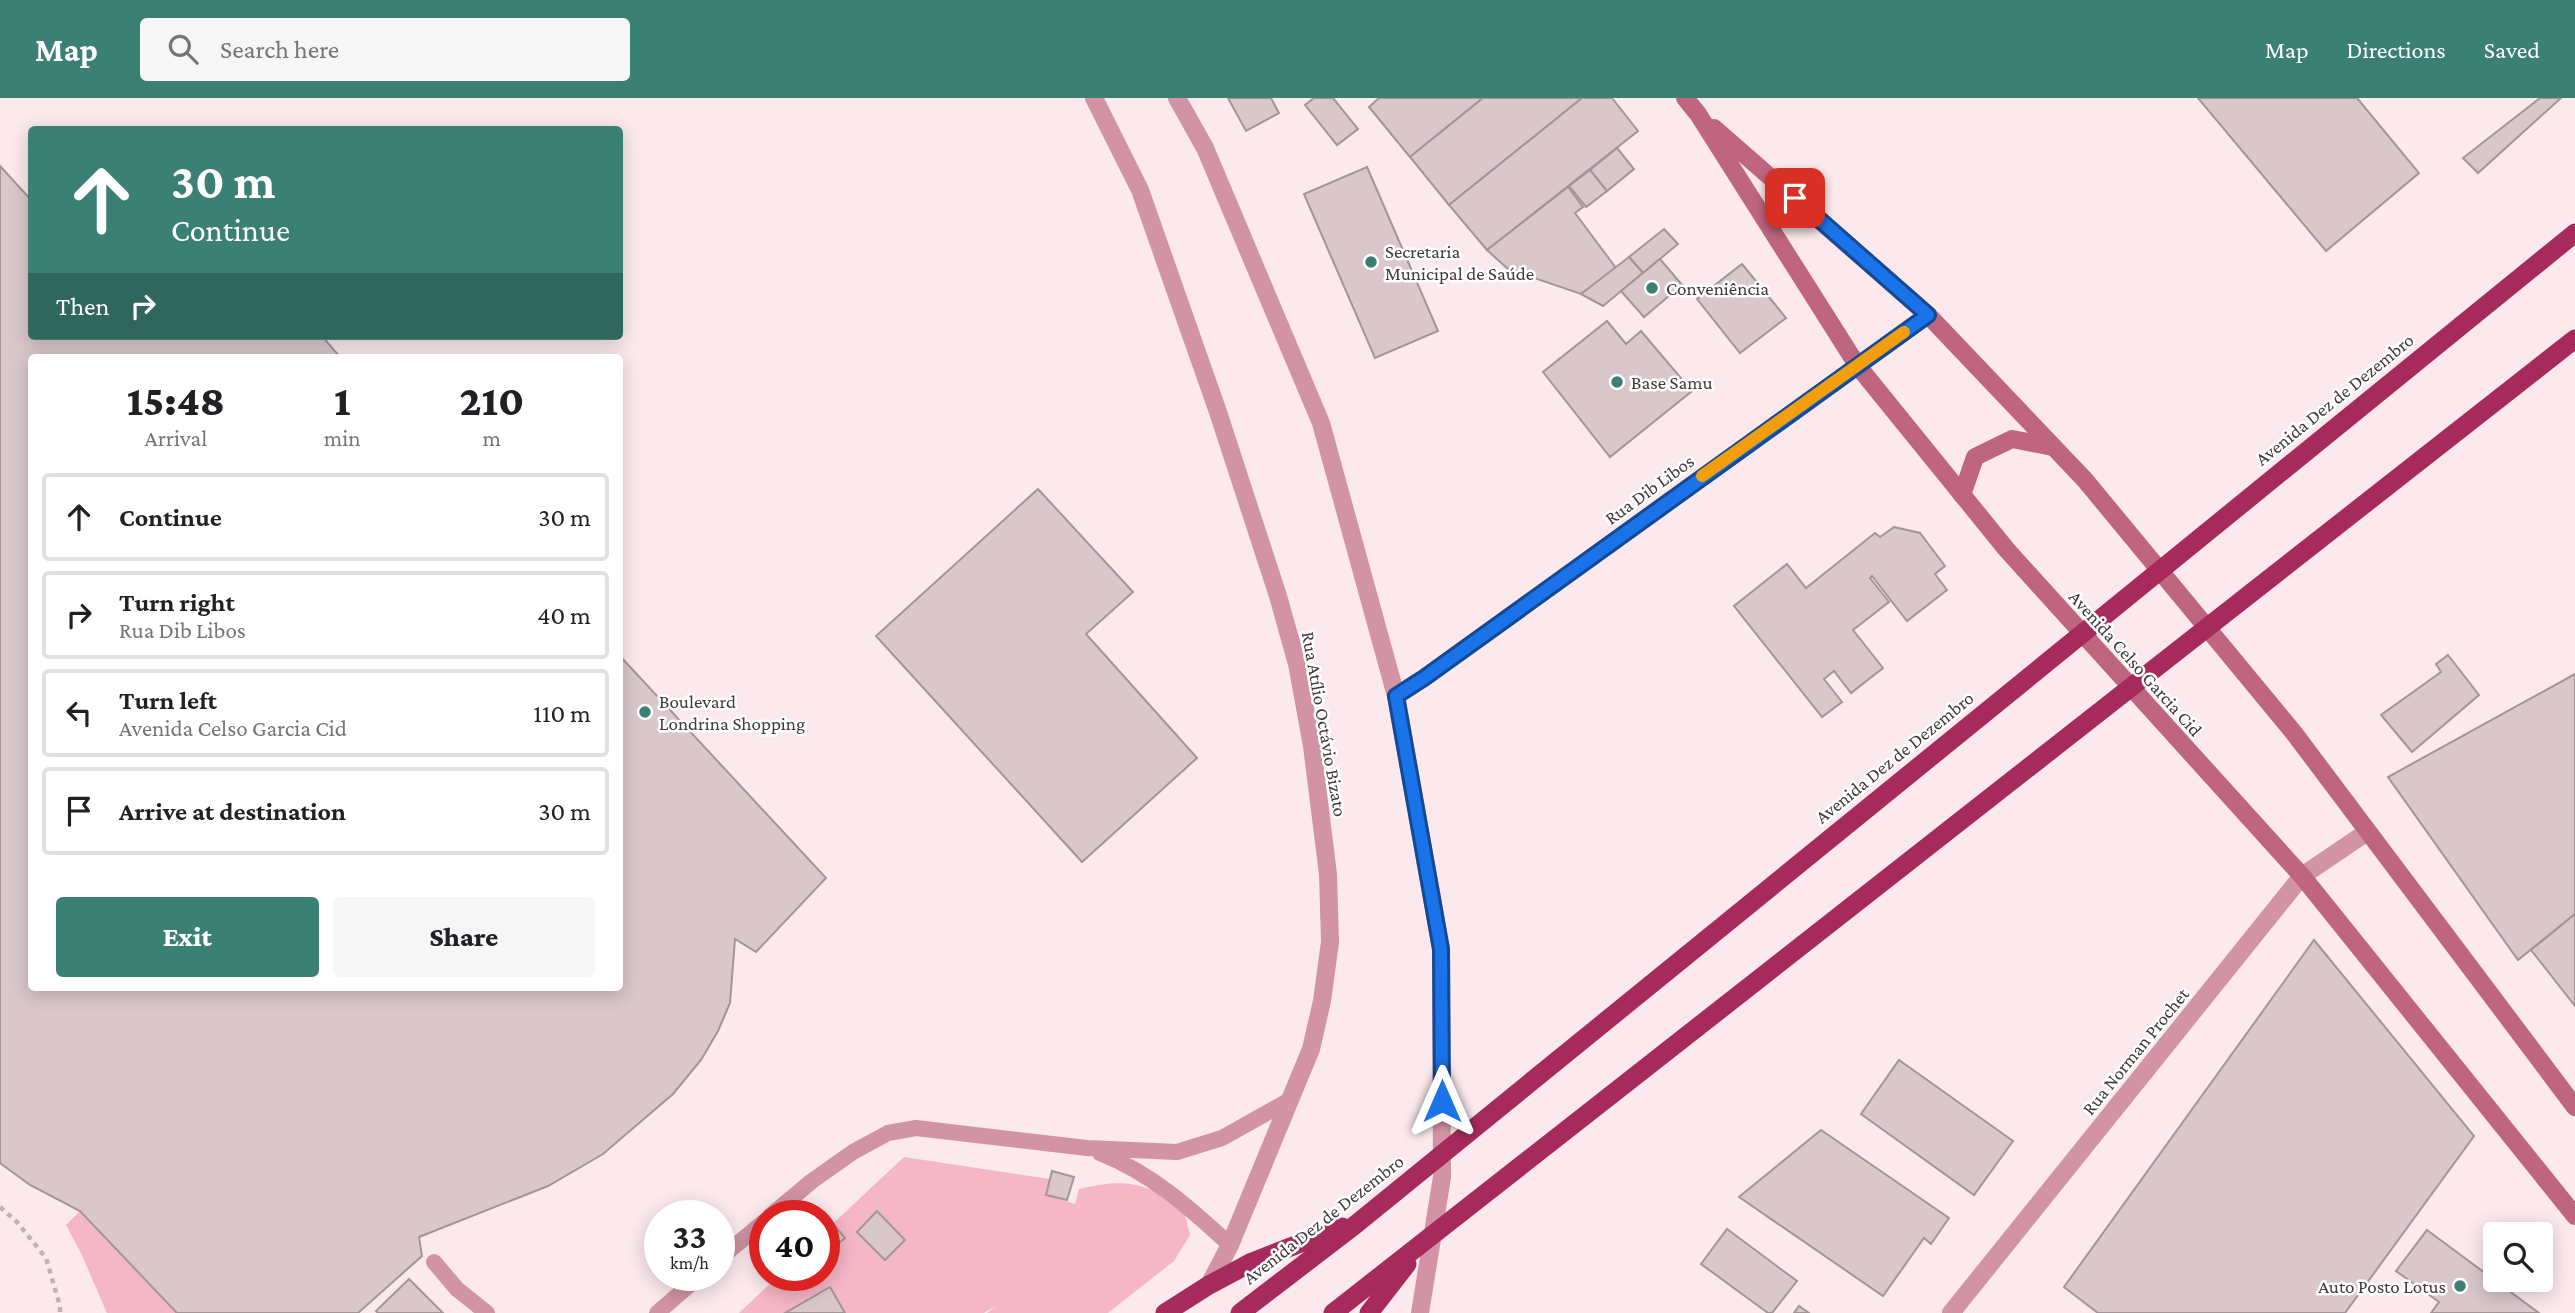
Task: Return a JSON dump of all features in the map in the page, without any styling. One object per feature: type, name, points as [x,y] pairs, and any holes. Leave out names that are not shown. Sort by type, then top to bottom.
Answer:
[{"type":"highway","name":"Avenida Dez de Dezembro","points":[[1240,1313],[1363,1219],[2575,233]]},
{"type":"highway","points":[[1333,1313],[2575,340]]},
{"type":"highway","points":[[1165,1313],[1252,1262],[1363,1219]]},
{"type":"highway","points":[[1369,1313],[1427,1238]]},
{"type":"main road","name":"Avenida Celso Garcia Cid","points":[[1685,98],[1698,114],[1857,365],[2007,550],[2302,876],[2575,1216]]},
{"type":"main road","name":"Avenida Celso Garcia Cid","points":[[1698,114],[1928,315],[2085,480],[2294,733],[2575,1107]]},
{"type":"main road","points":[[1962,495],[1975,457],[2012,439],[2053,447]]},
{"type":"street","name":"Rua Atílio Octávio Bizato","points":[[1094,98],[1140,190],[1218,412],[1278,596],[1297,664],[1321,811],[1328,874],[1329,942],[1322,1001],[1311,1049],[1230,1245],[1209,1285]]},
{"type":"street","points":[[1177,98],[1205,148],[1321,423],[1396,696],[1441,949],[1442,1177],[1420,1313]]},
{"type":"street","name":"Rua Dib Libos","points":[[1396,696],[1928,315]]},
{"type":"street","name":"Rua Norman Prochet","points":[[1951,1313],[2302,876],[2367,832]]},
{"type":"lane","points":[[789,1200],[853,1152],[888,1133],[916,1128],[1087,1148],[1177,1152],[1222,1138],[1288,1101]]},
{"type":"lane","points":[[1087,1148],[1127,1164],[1170,1192],[1230,1245]]},
{"type":"lane","points":[[735,1246],[749,1234]]},
{"type":"lane","points":[[434,1262],[457,1289],[487,1313]]},
{"type":"lane","points":[[657,1313],[683,1291]]},
{"type":"path","points":[[0,1207],[17,1222],[46,1258],[60,1313]]},
{"type":"shaded area","points":[[904,1157],[1050,1179],[1046,1195],[1075,1204],[1079,1189],[1122,1183],[1143,1187],[1182,1203],[1190,1235],[1174,1261],[1108,1313],[987,1313],[997,1305],[984,1313],[739,1313],[762,1291],[840,1291],[840,1217]]},
{"type":"shaded area","points":[[80,1211],[177,1313],[107,1313],[66,1225]]},
{"type":"building","points":[[1228,98],[1271,98],[1279,113],[1246,131]]},
{"type":"building","points":[[1314,98],[1333,98],[1358,129],[1337,145],[1305,105]]},
{"type":"building","points":[[1379,98],[1483,98],[1410,157],[1369,107]]},
{"type":"building","points":[[1483,98],[1582,98],[1449,205],[1410,157]]},
{"type":"building","points":[[1582,98],[1612,98],[1638,131],[1487,250],[1449,205]]},
{"type":"building","points":[[2198,98],[2357,98],[2419,173],[2326,251]]},
{"type":"building","points":[[2540,98],[2561,98],[2478,173],[2463,158]]},
{"type":"building","points":[[1617,148],[1634,169],[1607,191],[1590,170]]},
{"type":"building","name":"Boulevard Londrina Shopping","points":[[0,166],[28,197],[28,340],[325,340],[337,354],[28,354],[28,991],[623,991],[623,659],[826,878],[756,952],[735,939],[730,1003],[701,1060],[673,1094],[603,1154],[548,1186],[419,1237],[422,1256],[358,1313],[177,1313],[80,1211],[30,1185],[0,1163]]},
{"type":"building","name":"Secretaria Municipal de Saúde","points":[[1367,167],[1438,331],[1375,358],[1304,194]]},
{"type":"building","points":[[1590,170],[1607,191],[1586,207],[1569,186]]},
{"type":"building","points":[[1568,187],[1583,207],[1575,213],[1616,268],[1581,294],[1508,269],[1487,250]]},
{"type":"building","points":[[1664,229],[1678,244],[1643,273],[1629,257]]},
{"type":"building","points":[[1629,257],[1643,273],[1603,306],[1581,294]]},
{"type":"building","name":"Conveniência","points":[[1660,259],[1682,285],[1644,317],[1621,291]]},
{"type":"building","points":[[1742,264],[1786,318],[1740,353],[1697,299]]},
{"type":"building","name":"Base Samu","points":[[1607,321],[1626,344],[1641,331],[1692,391],[1610,457],[1543,372]]},
{"type":"building","points":[[1038,489],[1133,592],[1086,634],[1197,758],[1082,862],[876,636]]},
{"type":"building","points":[[1894,527],[1920,533],[1945,566],[1935,574],[1947,590],[1907,621],[1872,576],[1870,578],[1889,602],[1853,630],[1883,668],[1851,693],[1834,671],[1824,679],[1842,702],[1822,717],[1734,606],[1787,564],[1806,588],[1875,533],[1880,537]]},
{"type":"building","points":[[2448,655],[2479,695],[2412,752],[2381,715],[2441,672],[2436,664]]},
{"type":"building","points":[[2575,674],[2575,914],[2518,960],[2388,777]]},
{"type":"building","points":[[2575,914],[2575,1006],[2531,950]]},
{"type":"building","points":[[2314,940],[2474,1136],[2345,1313],[2098,1313],[2064,1287]]},
{"type":"building","points":[[1899,1060],[2013,1141],[1974,1195],[1861,1114]]},
{"type":"building","points":[[1821,1130],[1949,1218],[1931,1244],[1924,1238],[1883,1296],[1739,1197]]},
{"type":"building","points":[[1052,1171],[1074,1177],[1067,1200],[1046,1195]]},
{"type":"building","points":[[877,1211],[905,1240],[885,1260],[857,1232]]},
{"type":"building","points":[[1727,1229],[1797,1281],[1772,1313],[1768,1313],[1701,1264]]},
{"type":"building","name":"Auto Posto Lotus","points":[[2427,1230],[2483,1272],[2483,1292],[2511,1292],[2539,1313],[2431,1313],[2439,1302],[2396,1271]]},
{"type":"building","points":[[409,1279],[443,1313],[376,1311]]},
{"type":"building","points":[[823,1291],[832,1291],[845,1313],[785,1313]]},
{"type":"building","points":[[1799,1306],[1809,1313],[1794,1313]]},
{"type":"slow traffic","points":[[1702,476],[1904,332]]},
{"type":"place","name":"Secretaria Municipal de Saúde","points":[[1371,262]]},
{"type":"place","name":"Conveniência","points":[[1652,288]]},
{"type":"place","name":"Base Samu","points":[[1617,382]]},
{"type":"place","name":"Boulevard Londrina Shopping","points":[[645,712]]},
{"type":"place","name":"Auto Posto Lotus","points":[[2460,1286]]},
{"type":"route","points":[[1442,1101],[1441,949],[1396,696],[1928,315],[1795,198]]}]
